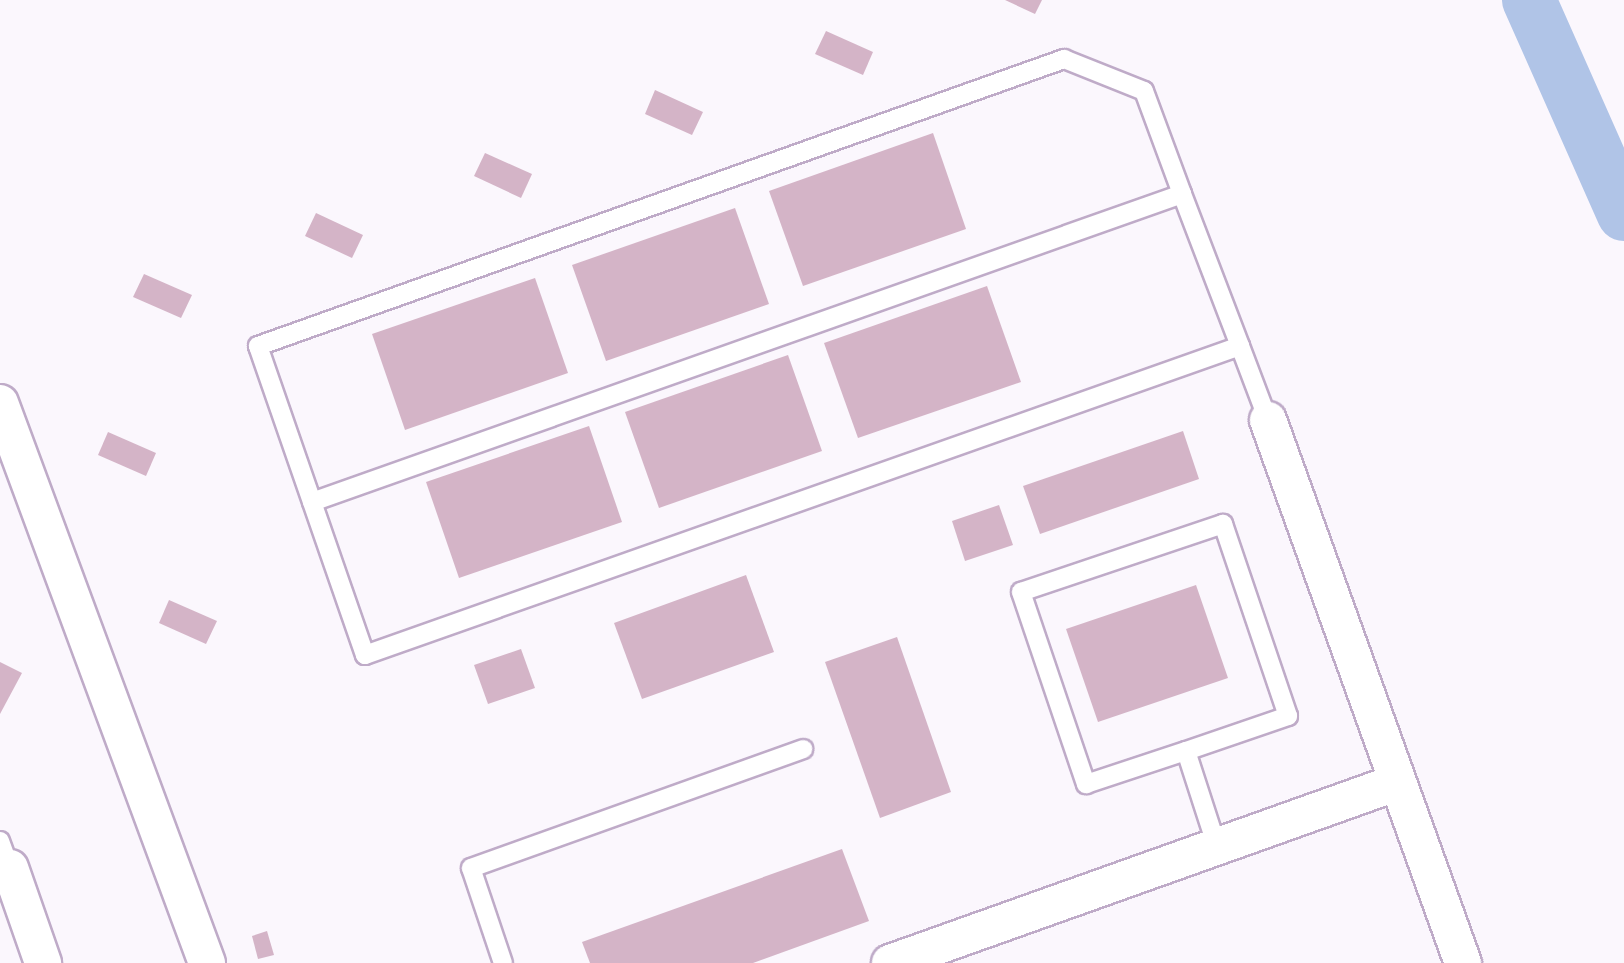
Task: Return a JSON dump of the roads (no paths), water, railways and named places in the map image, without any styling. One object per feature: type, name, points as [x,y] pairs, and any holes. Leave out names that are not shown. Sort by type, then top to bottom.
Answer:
[{"type":"street","points":[[0,403],[207,963]]},
{"type":"street","points":[[1268,420],[1463,963]]},
{"type":"street","points":[[890,963],[1398,782]]},
{"type":"street","points":[[5,854],[43,963]]},
{"type":"lane","points":[[1240,346],[365,655],[258,346],[1064,59],[1144,91],[1268,420]]},
{"type":"lane","points":[[312,502],[1182,194]]},
{"type":"lane","points":[[1223,524],[1288,716],[1186,751],[1086,784],[1021,592],[1223,524]]},
{"type":"lane","points":[[503,963],[471,868],[803,749]]},
{"type":"lane","points":[[1186,751],[1217,847]]},
{"type":"waterway","points":[[1529,0],[1624,214]]}]
